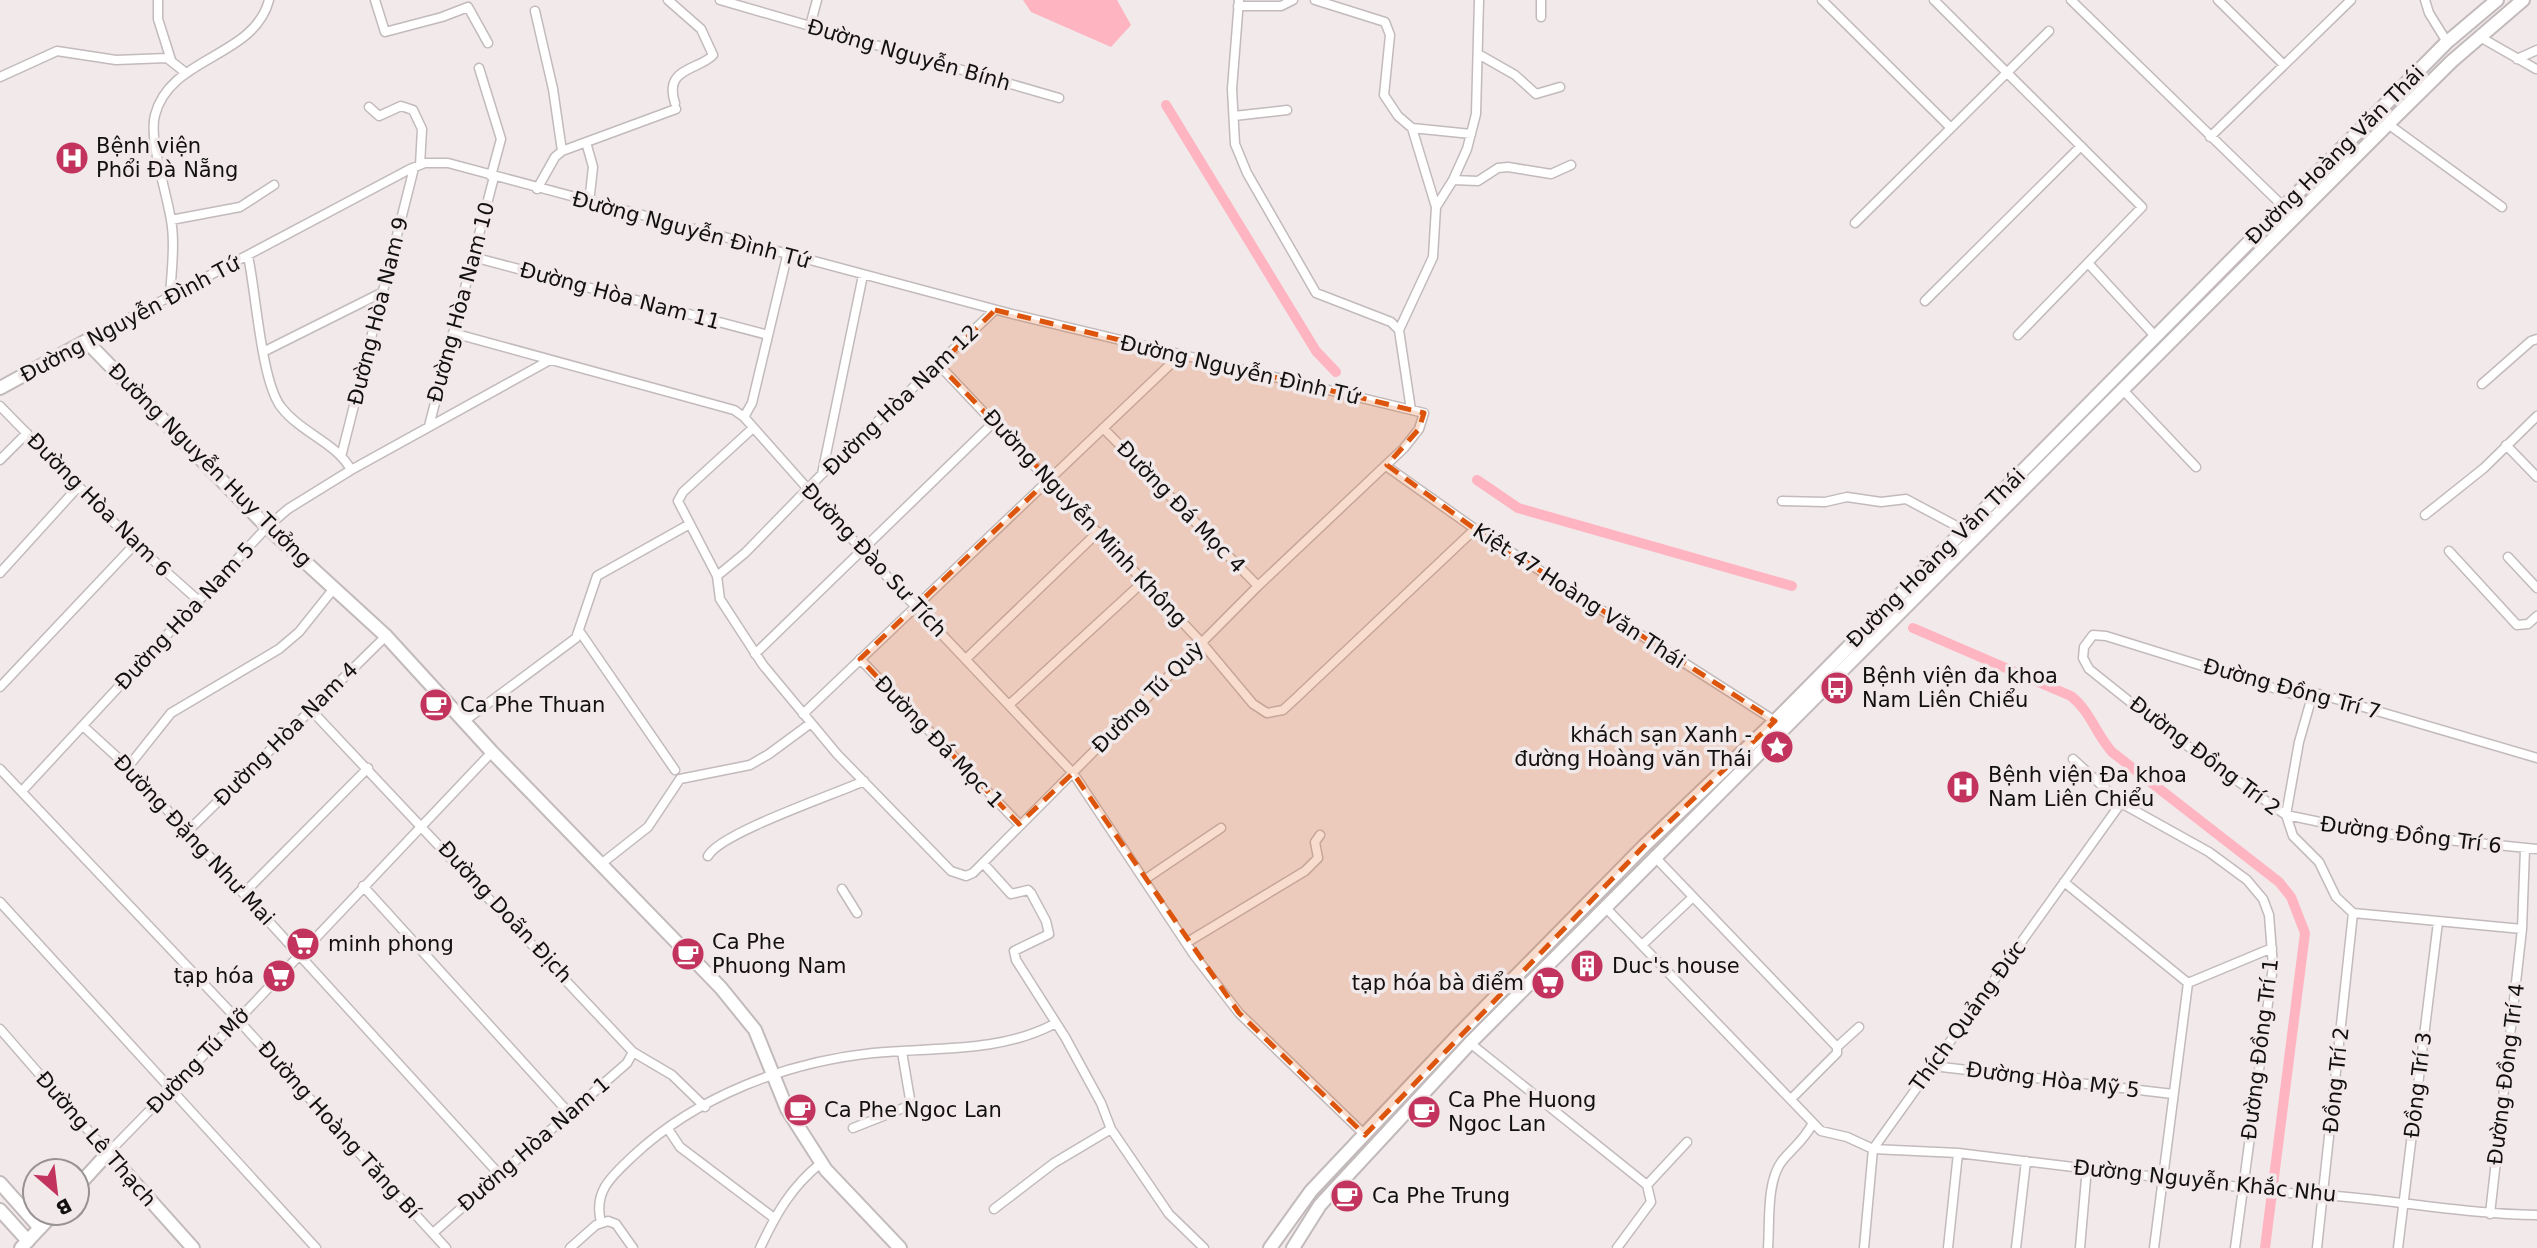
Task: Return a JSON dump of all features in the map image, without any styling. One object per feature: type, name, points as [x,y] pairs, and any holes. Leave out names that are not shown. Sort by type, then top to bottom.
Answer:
[{"type":"main road","name":"Đường Hoàng Văn Thái","points":[[1270,1248],[1311,1191],[1644,846],[1775,721],[1847,658],[1964,530],[2155,336],[2447,43],[2497,0]]},
{"type":"main road","name":"Đường Hoàng Văn Thái","points":[[1293,1248],[1320,1205],[1470,1043],[1847,658],[2123,390],[2388,124],[2523,0]]},
{"type":"main road","name":"Đường Nguyễn Đình Tứ","points":[[0,388],[86,341]]},
{"type":"main road","name":"Đường Nguyễn Huy Tưởng","points":[[86,341],[267,527],[386,636],[463,722],[737,1006],[758,1036],[788,1109],[821,1163],[900,1248]]},
{"type":"main road","name":"Đường Tú Mỡ","points":[[91,1172],[108,1153]]},
{"type":"main road","name":"Đường Lê Thạch","points":[[108,1153],[193,1248]]},
{"type":"main road","points":[[0,1183],[40,1228],[25,1244],[0,1210]]},
{"type":"street","points":[[158,0],[159,19],[171,60],[186,73]]},
{"type":"street","points":[[170,297],[171,220],[154,127],[157,109],[186,73],[247,35],[260,21],[269,0]]},
{"type":"street","points":[[375,0],[385,32],[442,18],[468,7],[488,43]]},
{"type":"street","points":[[537,189],[555,157],[562,151],[675,106],[673,87],[683,72],[713,55],[701,29],[668,0]]},
{"type":"street","name":"Đường Nguyễn Bính","points":[[723,0],[1059,98]]},
{"type":"street","points":[[810,26],[817,0]]},
{"type":"street","points":[[1293,0],[1281,6],[1238,3],[1235,144],[1247,173],[1315,293],[1391,322],[1399,330]]},
{"type":"street","points":[[1315,0],[1385,22],[1390,35],[1384,95],[1398,116],[1412,128],[1436,207],[1433,257],[1399,330],[1411,410]]},
{"type":"street","points":[[1436,207],[1453,180],[1476,114],[1480,55],[1479,0]]},
{"type":"street","points":[[1541,0],[1541,17]]},
{"type":"street","points":[[1822,0],[1951,128]]},
{"type":"street","points":[[1934,0],[2142,207],[2018,335]]},
{"type":"street","points":[[2218,0],[2284,65]]},
{"type":"street","points":[[2210,137],[2350,0]]},
{"type":"street","points":[[2425,0],[2429,13],[2447,43]]},
{"type":"street","points":[[2076,2],[2295,218]]},
{"type":"street","points":[[535,11],[553,89],[562,151]]},
{"type":"street","points":[[1856,223],[2049,31]]},
{"type":"street","points":[[2480,37],[2536,69]]},
{"type":"street","points":[[2516,59],[2537,50]]},
{"type":"street","points":[[0,77],[57,51],[116,60],[171,60]]},
{"type":"street","points":[[1480,55],[1515,75],[1536,94],[1560,87]]},
{"type":"street","name":"Đường Hòa Nam 10","points":[[429,426],[501,139],[479,68]]},
{"type":"street","name":"Đường Hòa Nam 9","points":[[342,453],[381,293],[417,167],[422,129],[413,110],[401,106],[379,116],[369,107]]},
{"type":"street","points":[[1234,116],[1287,110]]},
{"type":"street","name":"Đường Hoàng Văn Thái","points":[[2388,124],[2502,207]]},
{"type":"street","points":[[1412,128],[1471,134]]},
{"type":"street","points":[[586,142],[593,167],[589,203]]},
{"type":"street","points":[[1925,301],[2081,146]]},
{"type":"street","name":"Đường Nguyễn Đình Tứ","points":[[86,341],[417,167],[448,163],[995,310],[1424,413]]},
{"type":"street","points":[[1453,180],[1478,181],[1498,168],[1508,167],[1551,174],[1571,165]]},
{"type":"street","points":[[171,220],[209,215],[240,207],[274,185]]},
{"type":"street","points":[[248,256],[270,381],[282,409],[323,444],[342,453],[351,470]]},
{"type":"street","points":[[744,417],[752,403],[787,256]]},
{"type":"street","name":"Đường Hòa Nam 11","points":[[473,257],[768,335]]},
{"type":"street","points":[[2088,262],[2155,336]]},
{"type":"street","points":[[822,474],[863,275]]},
{"type":"street","points":[[265,351],[381,293]]},
{"type":"street","name":"Đường Hòa Nam 12","points":[[717,576],[995,310]]},
{"type":"street","name":"Đường Đào Sư Tích","points":[[453,333],[722,407],[744,417],[862,550],[917,605],[1073,773],[1186,943],[1239,1013],[1365,1135]]},
{"type":"street","points":[[2482,384],[2535,338]]},
{"type":"street","points":[[803,714],[1178,356]]},
{"type":"street","name":"Đường Hòa Nam 5","points":[[22,791],[267,527],[288,509],[351,470],[550,360]]},
{"type":"street","name":"Đường Nguyễn Minh Không","points":[[939,365],[1202,643],[1253,704],[1267,713],[1283,710],[1475,529]]},
{"type":"street","points":[[2123,390],[2196,467]]},
{"type":"street","name":"Đường Hòa Nam 6","points":[[0,407],[135,544],[199,601]]},
{"type":"street","name":"Đường Tú Quỳ","points":[[983,863],[1258,586],[1386,466],[1419,429],[1424,413]]},
{"type":"street","points":[[2425,515],[2484,468],[2537,416]]},
{"type":"street","points":[[755,654],[994,422]]},
{"type":"street","points":[[753,428],[680,495],[678,505],[717,576],[720,599],[755,654],[803,714],[951,871],[966,876],[983,863],[1011,894],[1030,891],[1046,921],[1049,934],[1014,951],[1016,960],[1065,1037],[1101,1103],[1111,1129],[1169,1214],[1204,1248]]},
{"type":"street","name":"Đường Đá Mọc 4","points":[[1103,428],[1258,586]]},
{"type":"street","points":[[0,460],[27,433]]},
{"type":"street","points":[[2506,445],[2537,477]]},
{"type":"street","name":"Kiệt 47 Hoàng Văn Thái","points":[[1386,466],[1475,529],[1775,721]]},
{"type":"street","points":[[0,573],[78,487]]},
{"type":"street","points":[[1782,501],[1825,502],[1847,497],[1881,502],[1906,499],[1964,530]]},
{"type":"street","points":[[463,722],[576,638],[597,576],[688,525]]},
{"type":"street","points":[[967,658],[1098,532]]},
{"type":"street","points":[[0,687],[135,544]]},
{"type":"street","points":[[2449,551],[2516,625],[2528,624],[2537,616]]},
{"type":"street","points":[[2508,557],[2537,588]]},
{"type":"street","points":[[1010,704],[1144,581]]},
{"type":"street","points":[[128,767],[171,713],[279,649],[299,632],[335,587]]},
{"type":"street","points":[[580,632],[675,770]]},
{"type":"street","name":"Đường Đồng Trí 7","points":[[2096,674],[2084,664],[2084,647],[2093,635],[2106,636],[2296,695],[2313,693],[2537,758]]},
{"type":"street","name":"Đường Hòa Nam 4","points":[[186,833],[386,636]]},
{"type":"street","name":"Đường Đá Mọc 1","points":[[860,659],[1019,824]]},
{"type":"street","name":"Đường Đồng Trí 2","points":[[2096,674],[2169,733],[2286,815],[2293,836],[2319,862],[2336,897],[2353,913]]},
{"type":"street","points":[[2286,815],[2299,742],[2313,693]]},
{"type":"street","name":"Đường Doãn Địch","points":[[311,709],[422,824],[633,1052],[673,1075],[705,1107]]},
{"type":"street","points":[[601,864],[648,827],[680,779],[750,765],[811,723]]},
{"type":"street","name":"Đường Đặng Như Mai","points":[[83,726],[128,767],[499,1174]]},
{"type":"street","name":"Đường Tú Mỡ","points":[[108,1153],[492,752]]},
{"type":"street","name":"Đường Đồng Trí 1","points":[[2073,759],[2121,803],[2209,852],[2247,880],[2263,899],[2269,915],[2272,948],[2264,1045],[2241,1186],[2235,1248]]},
{"type":"street","points":[[244,893],[368,768]]},
{"type":"street","name":"Đường Hoàng Tăng Bí","points":[[0,769],[238,1020],[446,1248]]},
{"type":"street","points":[[708,856],[711,850],[734,834],[864,781]]},
{"type":"street","name":"Thích Quảng Đức","points":[[1873,1149],[2121,803]]},
{"type":"street","name":"Đường Đồng Trí 6","points":[[2286,815],[2368,832],[2537,849]]},
{"type":"street","points":[[1144,880],[1222,828]]},
{"type":"street","points":[[1186,943],[1237,914],[1316,862],[1318,853],[1315,842],[1320,835]]},
{"type":"street","name":"Đường Đồng Trí 4","points":[[2490,1214],[2522,929],[2525,849]]},
{"type":"street","points":[[1654,856],[1837,1047],[1838,1053],[1791,1099]]},
{"type":"street","points":[[2064,882],[2188,983]]},
{"type":"street","points":[[363,886],[569,1113]]},
{"type":"street","points":[[842,888],[857,913]]},
{"type":"street","points":[[1642,945],[1693,897]]},
{"type":"street","points":[[0,902],[172,1087],[316,1248]]},
{"type":"street","points":[[1605,907],[1813,1123],[1802,1144],[1782,1162],[1774,1177],[1768,1248]]},
{"type":"street","points":[[2353,913],[2522,929]]},
{"type":"street","name":"Đồng Trí 2","points":[[2317,1248],[2353,913]]},
{"type":"street","name":"Đồng Trí 3","points":[[2398,1248],[2438,922]]},
{"type":"street","points":[[2188,983],[2272,948]]},
{"type":"street","points":[[2154,1248],[2188,983]]},
{"type":"street","points":[[598,1224],[599,1197],[609,1179],[668,1129],[730,1091],[799,1065],[996,1043],[1034,1035],[1055,1024]]},
{"type":"street","points":[[1837,1047],[1859,1027]]},
{"type":"street","name":"Đường Lê Thạch","points":[[0,1029],[108,1153]]},
{"type":"street","points":[[1470,1043],[1647,1185],[1651,1202],[1617,1248]]},
{"type":"street","name":"Đường Hòa Nam 1","points":[[433,1233],[626,1063],[633,1052]]},
{"type":"street","points":[[853,1128],[911,1105],[902,1052]]},
{"type":"street","name":"Đường Hòa Mỹ 5","points":[[1933,1066],[2173,1094]]},
{"type":"street","name":"Đường Nguyễn Khắc Nhu","points":[[1813,1123],[1821,1131],[1847,1137],[1873,1149],[1958,1153],[2289,1193],[2324,1194],[2490,1214],[2537,1215]]},
{"type":"street","points":[[668,1129],[680,1147],[774,1218]]},
{"type":"street","points":[[994,1209],[1054,1163],[1111,1129]]},
{"type":"street","points":[[1647,1185],[1687,1142]]},
{"type":"street","points":[[1864,1248],[1873,1149]]},
{"type":"street","points":[[1948,1248],[1958,1153]]},
{"type":"street","points":[[2016,1248],[2026,1161]]},
{"type":"street","points":[[760,1248],[774,1218],[793,1188],[821,1163]]},
{"type":"street","points":[[2080,1248],[2087,1167]]},
{"type":"street","points":[[570,1248],[598,1224],[615,1224],[633,1248]]},
{"type":"highlighted area","points":[[995,310],[1424,413],[1419,429],[1387,465],[1475,529],[1775,721],[1644,846],[1365,1135],[1239,1013],[1073,773],[1019,824],[860,659],[1049,479],[939,365]]},
{"type":"shaded area","points":[[1023,0],[1117,0],[1131,25],[1111,47],[1031,12]]},
{"type":"waterway","points":[[1166,105],[1316,351],[1336,372]]},
{"type":"waterway","points":[[1477,480],[1518,508],[1792,586]]},
{"type":"waterway","points":[[1913,628],[2071,696],[2078,702],[2112,752],[2279,882],[2291,897],[2305,933],[2265,1248]]},
{"type":"place","name":"Bệnh viện Phổi Đà Nẵng","points":[[72,158]]},
{"type":"place","name":"Bệnh viện đa khoa Nam Liên Chiểu","points":[[1837,688]]},
{"type":"place","name":"Ca Phe Thuan","points":[[436,705]]},
{"type":"place","name":"khách sạn Xanh - đường Hoàng văn Thái","points":[[1777,747]]},
{"type":"place","name":"Bệnh viện Đa khoa Nam Liên Chiểu","points":[[1963,787]]},
{"type":"place","name":"minh phong","points":[[303,944]]},
{"type":"place","name":"Ca Phe Phuong Nam","points":[[688,954]]},
{"type":"place","name":"Duc's house","points":[[1587,966]]},
{"type":"place","name":"tạp hóa","points":[[279,976]]},
{"type":"place","name":"tạp hóa bà điểm","points":[[1548,983]]},
{"type":"place","name":"Ca Phe Ngoc Lan","points":[[800,1110]]},
{"type":"place","name":"Ca Phe Huong Ngoc Lan","points":[[1424,1112]]},
{"type":"place","name":"Ca Phe Trung","points":[[1347,1196]]}]
